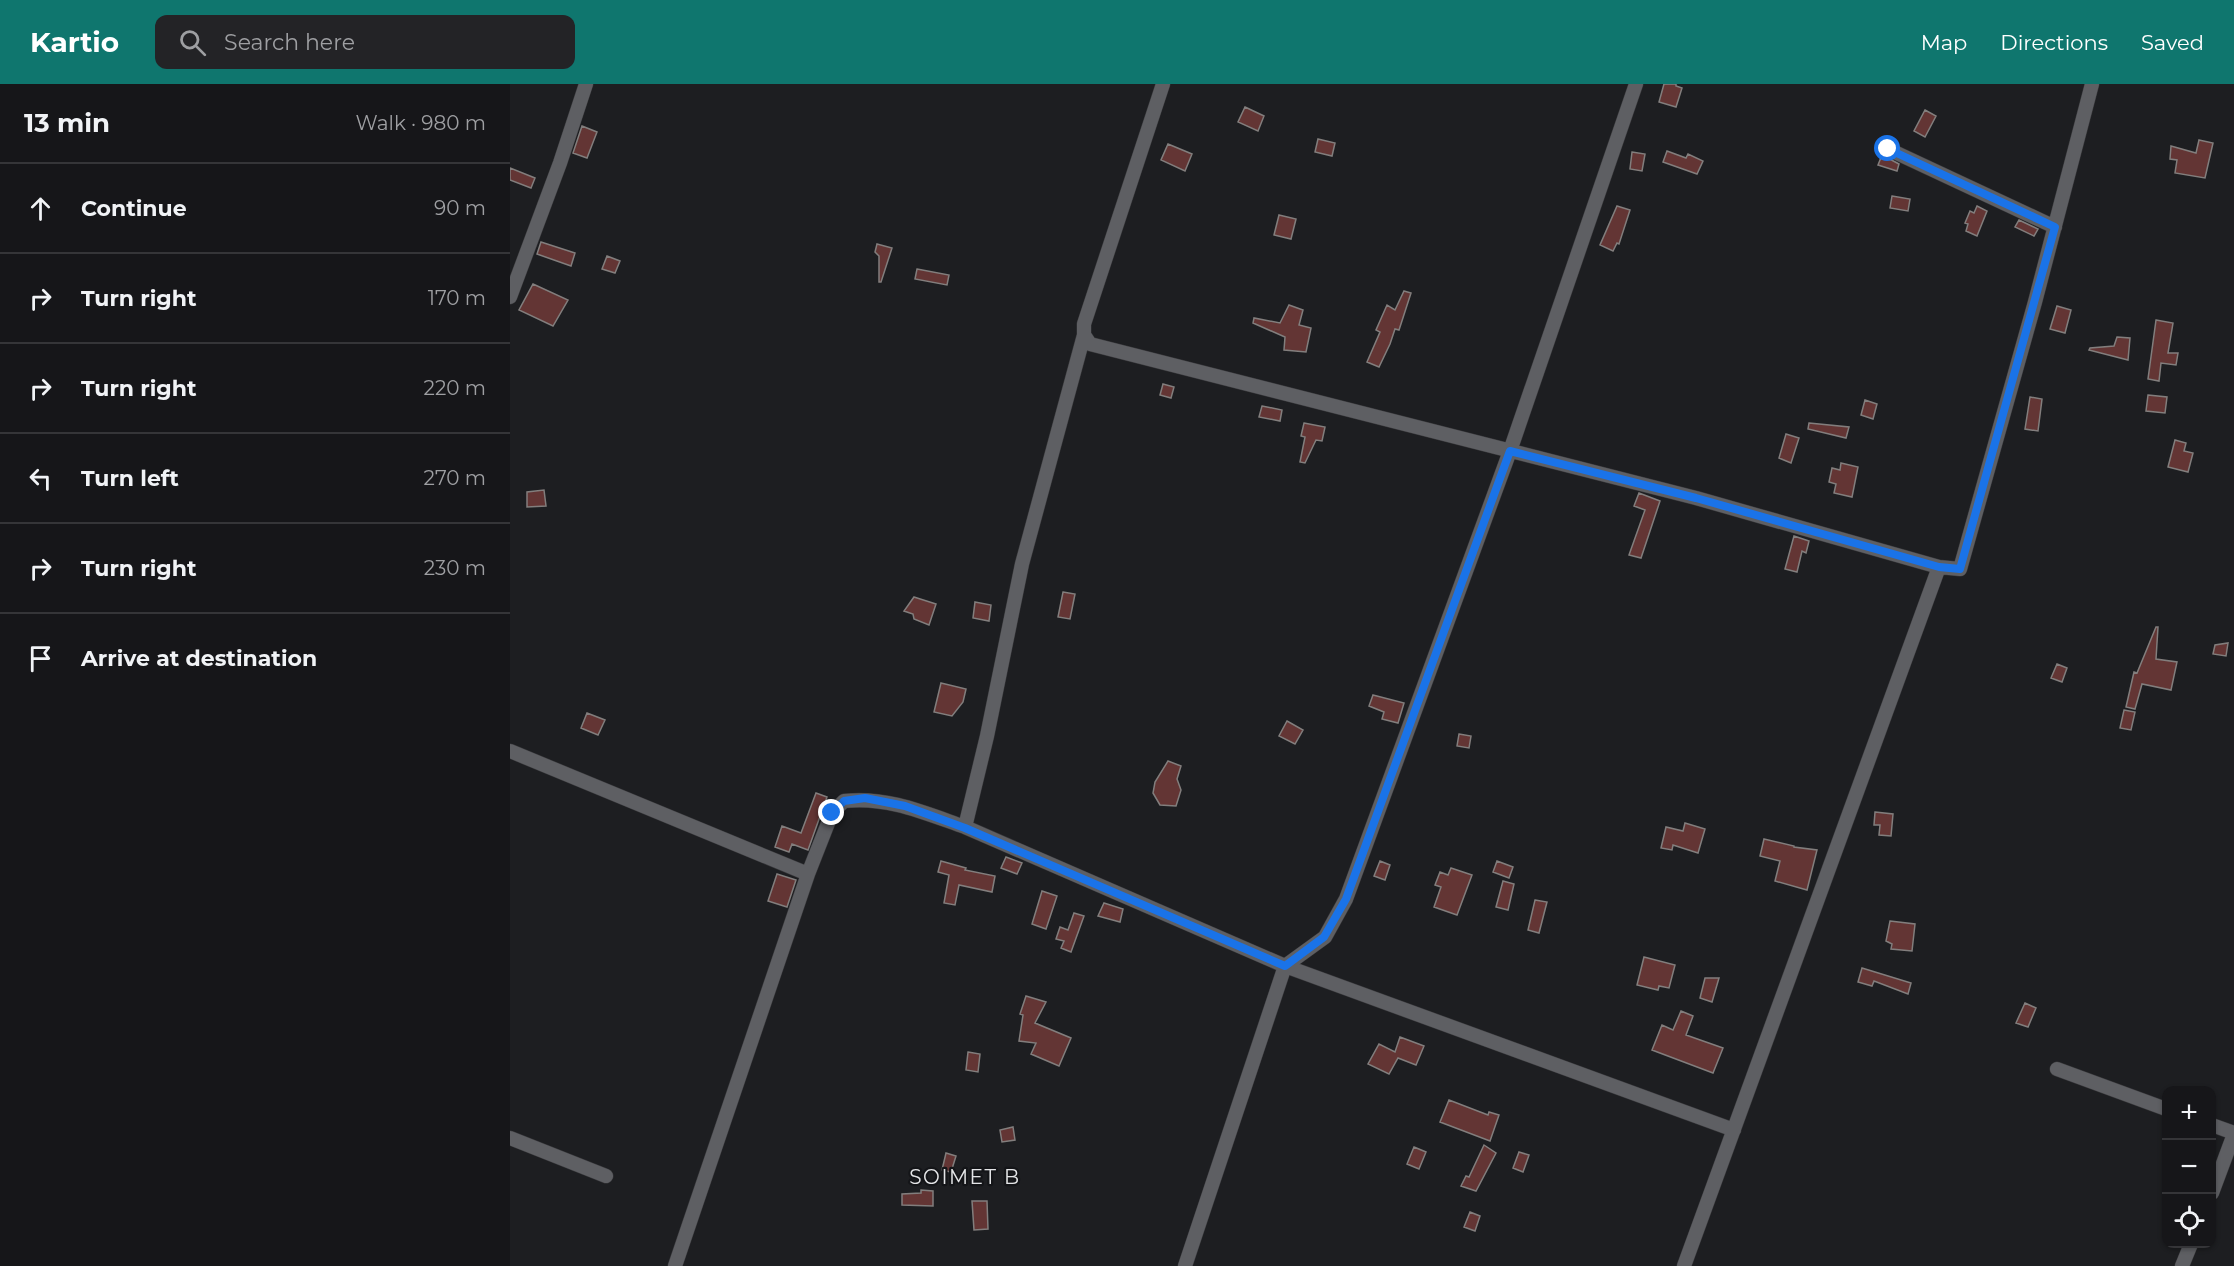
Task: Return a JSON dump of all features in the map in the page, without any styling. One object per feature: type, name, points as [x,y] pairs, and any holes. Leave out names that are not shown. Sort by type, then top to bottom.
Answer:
[{"type":"street","points":[[510,297],[560,163],[586,84]]},
{"type":"street","points":[[965,828],[987,736],[1022,564],[1084,334],[1083,324],[1163,84]]},
{"type":"street","points":[[1185,1266],[1285,966],[1324,937],[1346,899],[1510,451],[1636,84]]},
{"type":"street","points":[[1084,334],[1090,344],[1696,498],[1939,567],[1960,569],[2055,227],[2092,84]]},
{"type":"street","points":[[1888,149],[2055,227]]},
{"type":"street","points":[[1684,1266],[1939,567]]},
{"type":"street","points":[[510,751],[808,874]]},
{"type":"street","points":[[675,1266],[808,874],[832,813],[844,801],[865,798],[905,806],[965,828],[1285,966],[1734,1130]]},
{"type":"street","points":[[2057,1070],[2162,1108]]},
{"type":"street","points":[[2216,1127],[2234,1134],[2216,1180]]},
{"type":"street","points":[[510,1138],[606,1176]]},
{"type":"street","points":[[2182,1266],[2189,1248]]},
{"type":"building","points":[[1664,84],[1676,84],[1682,88],[1676,107],[1659,102]]},
{"type":"building","points":[[1245,107],[1264,116],[1258,131],[1238,122]]},
{"type":"building","points":[[1925,110],[1936,116],[1925,137],[1914,131]]},
{"type":"building","points":[[582,126],[597,132],[587,158],[573,153]]},
{"type":"building","points":[[1318,139],[1335,143],[1332,156],[1315,152]]},
{"type":"building","points":[[2199,140],[2213,143],[2205,178],[2175,173],[2177,160],[2170,159],[2171,146],[2196,153]]},
{"type":"building","points":[[1168,144],[1192,154],[1185,171],[1161,160]]},
{"type":"building","points":[[1667,151],[1686,158],[1688,154],[1703,161],[1697,174],[1663,162]]},
{"type":"building","points":[[1632,152],[1645,154],[1642,171],[1630,169]]},
{"type":"building","points":[[1882,155],[1899,164],[1897,171],[1878,165]]},
{"type":"building","points":[[510,168],[535,178],[531,188],[510,180]]},
{"type":"building","points":[[1892,196],[1910,199],[1908,211],[1890,208]]},
{"type":"building","points":[[1617,206],[1630,210],[1619,244],[1617,243],[1613,251],[1600,245]]},
{"type":"building","points":[[1977,206],[1987,211],[1977,236],[1966,231],[1968,224],[1965,223],[1970,211],[1974,213]]},
{"type":"building","points":[[1279,215],[1296,219],[1291,239],[1274,235]]},
{"type":"building","points":[[2019,220],[2038,229],[2034,236],[2015,227]]},
{"type":"building","points":[[541,242],[575,253],[571,266],[537,254]]},
{"type":"building","points":[[877,244],[892,248],[881,282],[879,282],[879,256],[875,252]]},
{"type":"building","points":[[607,256],[620,261],[615,273],[602,269]]},
{"type":"building","points":[[917,269],[949,275],[947,285],[915,279]]},
{"type":"building","points":[[533,284],[568,300],[553,326],[519,310]]},
{"type":"building","points":[[1404,291],[1411,293],[1399,330],[1395,329],[1379,367],[1367,362],[1380,332],[1376,330],[1387,305],[1395,310]]},
{"type":"building","points":[[1289,305],[1303,310],[1299,325],[1311,328],[1306,352],[1284,350],[1285,337],[1253,323],[1254,318],[1280,323]]},
{"type":"building","points":[[2057,306],[2071,310],[2065,333],[2050,329]]},
{"type":"building","points":[[2156,320],[2173,323],[2168,353],[2178,353],[2176,365],[2161,363],[2159,381],[2148,379]]},
{"type":"building","points":[[2117,337],[2130,338],[2128,360],[2089,350],[2090,348],[2114,346]]},
{"type":"building","points":[[1163,384],[1174,387],[1171,398],[1160,395]]},
{"type":"building","points":[[2148,395],[2167,397],[2165,413],[2146,411]]},
{"type":"building","points":[[2030,397],[2042,399],[2038,431],[2025,429]]},
{"type":"building","points":[[1865,400],[1877,404],[1873,419],[1861,415]]},
{"type":"building","points":[[1262,406],[1282,410],[1280,421],[1259,417]]},
{"type":"building","points":[[1304,423],[1325,427],[1322,441],[1316,440],[1305,463],[1300,462],[1305,437],[1301,436]]},
{"type":"building","points":[[1809,423],[1849,427],[1846,438],[1808,429]]},
{"type":"building","points":[[1786,434],[1799,438],[1791,463],[1779,458]]},
{"type":"building","points":[[2175,440],[2186,443],[2184,451],[2193,453],[2188,472],[2168,467]]},
{"type":"building","points":[[1841,463],[1858,467],[1852,497],[1834,493],[1836,484],[1829,482],[1832,468],[1840,470]]},
{"type":"building","points":[[544,490],[546,506],[527,507],[527,492]]},
{"type":"building","points":[[1639,493],[1660,501],[1641,558],[1629,555],[1645,510],[1634,506]]},
{"type":"building","points":[[1794,536],[1809,541],[1806,553],[1802,551],[1797,572],[1785,569]]},
{"type":"building","points":[[1063,592],[1075,594],[1070,619],[1058,617]]},
{"type":"building","points":[[914,597],[936,604],[929,625],[914,619],[913,614],[904,611]]},
{"type":"building","points":[[975,602],[991,605],[989,621],[973,618]]},
{"type":"building","points":[[2156,627],[2158,627],[2156,659],[2177,662],[2171,690],[2142,684],[2135,709],[2126,707],[2134,672],[2137,673]]},
{"type":"building","points":[[2228,643],[2226,656],[2213,654],[2215,645]]},
{"type":"building","points":[[2057,664],[2067,668],[2062,682],[2051,678]]},
{"type":"building","points":[[941,683],[966,689],[963,702],[952,716],[934,712]]},
{"type":"building","points":[[1373,695],[1404,703],[1398,723],[1382,719],[1384,712],[1369,706]]},
{"type":"building","points":[[2124,710],[2135,712],[2131,730],[2120,728]]},
{"type":"building","points":[[587,713],[605,720],[598,735],[581,728]]},
{"type":"building","points":[[1287,721],[1303,730],[1295,744],[1279,736]]},
{"type":"building","points":[[1459,734],[1471,736],[1469,748],[1457,746]]},
{"type":"building","points":[[1168,761],[1181,766],[1177,779],[1181,790],[1176,806],[1160,805],[1153,793],[1155,782]]},
{"type":"building","points":[[816,793],[827,797],[808,850],[792,844],[789,852],[775,847],[782,826],[801,833]]},
{"type":"building","points":[[1875,812],[1893,814],[1891,836],[1879,835],[1880,825],[1874,825]]},
{"type":"building","points":[[1685,823],[1705,829],[1698,853],[1673,845],[1672,850],[1661,848],[1666,827],[1683,831]]},
{"type":"building","points":[[1764,839],[1817,850],[1807,890],[1775,881],[1780,861],[1760,856]]},
{"type":"building","points":[[1006,857],[1022,863],[1017,874],[1001,868]]},
{"type":"building","points":[[941,861],[966,868],[965,870],[995,876],[992,892],[959,885],[955,905],[944,903],[949,875],[938,872]]},
{"type":"building","points":[[1380,861],[1390,865],[1385,880],[1374,876]]},
{"type":"building","points":[[1497,861],[1513,867],[1509,878],[1493,872]]},
{"type":"building","points":[[1451,868],[1472,875],[1457,915],[1434,907],[1441,887],[1435,885],[1440,872],[1448,875]]},
{"type":"building","points":[[777,874],[796,880],[787,907],[768,901]]},
{"type":"building","points":[[1503,881],[1514,884],[1508,910],[1496,907]]},
{"type":"building","points":[[1042,891],[1057,896],[1046,929],[1032,924]]},
{"type":"building","points":[[1535,900],[1547,902],[1539,933],[1528,930]]},
{"type":"building","points":[[1104,903],[1123,909],[1120,922],[1098,916]]},
{"type":"building","points":[[1074,913],[1084,916],[1071,952],[1061,948],[1064,941],[1056,939],[1060,927],[1068,930]]},
{"type":"building","points":[[1890,921],[1915,924],[1912,951],[1891,949],[1892,944],[1886,941]]},
{"type":"building","points":[[1644,957],[1675,965],[1669,988],[1659,986],[1658,990],[1637,985]]},
{"type":"building","points":[[1862,968],[1911,983],[1908,994],[1874,981],[1872,986],[1858,982]]},
{"type":"building","points":[[1705,978],[1719,978],[1712,1002],[1700,998]]},
{"type":"building","points":[[1026,996],[1046,1002],[1035,1023],[1071,1038],[1059,1066],[1031,1054],[1036,1043],[1019,1041],[1023,1015],[1020,1014]]},
{"type":"building","points":[[2025,1003],[2036,1008],[2028,1027],[2016,1023]]},
{"type":"building","points":[[1681,1011],[1693,1016],[1686,1035],[1723,1048],[1713,1073],[1652,1050],[1662,1025],[1673,1030]]},
{"type":"building","points":[[1400,1037],[1424,1046],[1416,1065],[1398,1058],[1389,1074],[1368,1064],[1379,1044],[1395,1052]]},
{"type":"building","points":[[968,1052],[980,1054],[978,1072],[966,1070]]},
{"type":"building","points":[[1449,1100],[1488,1115],[1489,1112],[1499,1115],[1490,1141],[1440,1122]]},
{"type":"building","points":[[1013,1127],[1015,1140],[1002,1142],[1000,1130]]},
{"type":"building","points":[[1484,1145],[1496,1153],[1476,1191],[1461,1186],[1466,1176],[1469,1177]]},
{"type":"building","points":[[1414,1147],[1426,1152],[1419,1169],[1407,1164]]},
{"type":"building","points":[[1519,1152],[1529,1155],[1523,1172],[1513,1168]]},
{"type":"building","points":[[946,1153],[956,1156],[951,1172],[942,1170]]},
{"type":"building","points":[[921,1190],[933,1191],[933,1206],[902,1205],[902,1194],[921,1193]]},
{"type":"building","points":[[972,1201],[987,1201],[988,1229],[974,1230]]},
{"type":"building","points":[[1470,1212],[1480,1216],[1475,1231],[1464,1227]]},
{"type":"district","name":"SOIMET B","points":[[965,1177]]},
{"type":"route","points":[[832,813],[844,801],[865,798],[905,806],[965,828],[1285,966],[1324,937],[1346,899],[1510,451],[1696,498],[1939,567],[1960,569],[2055,227],[1888,149]]}]
